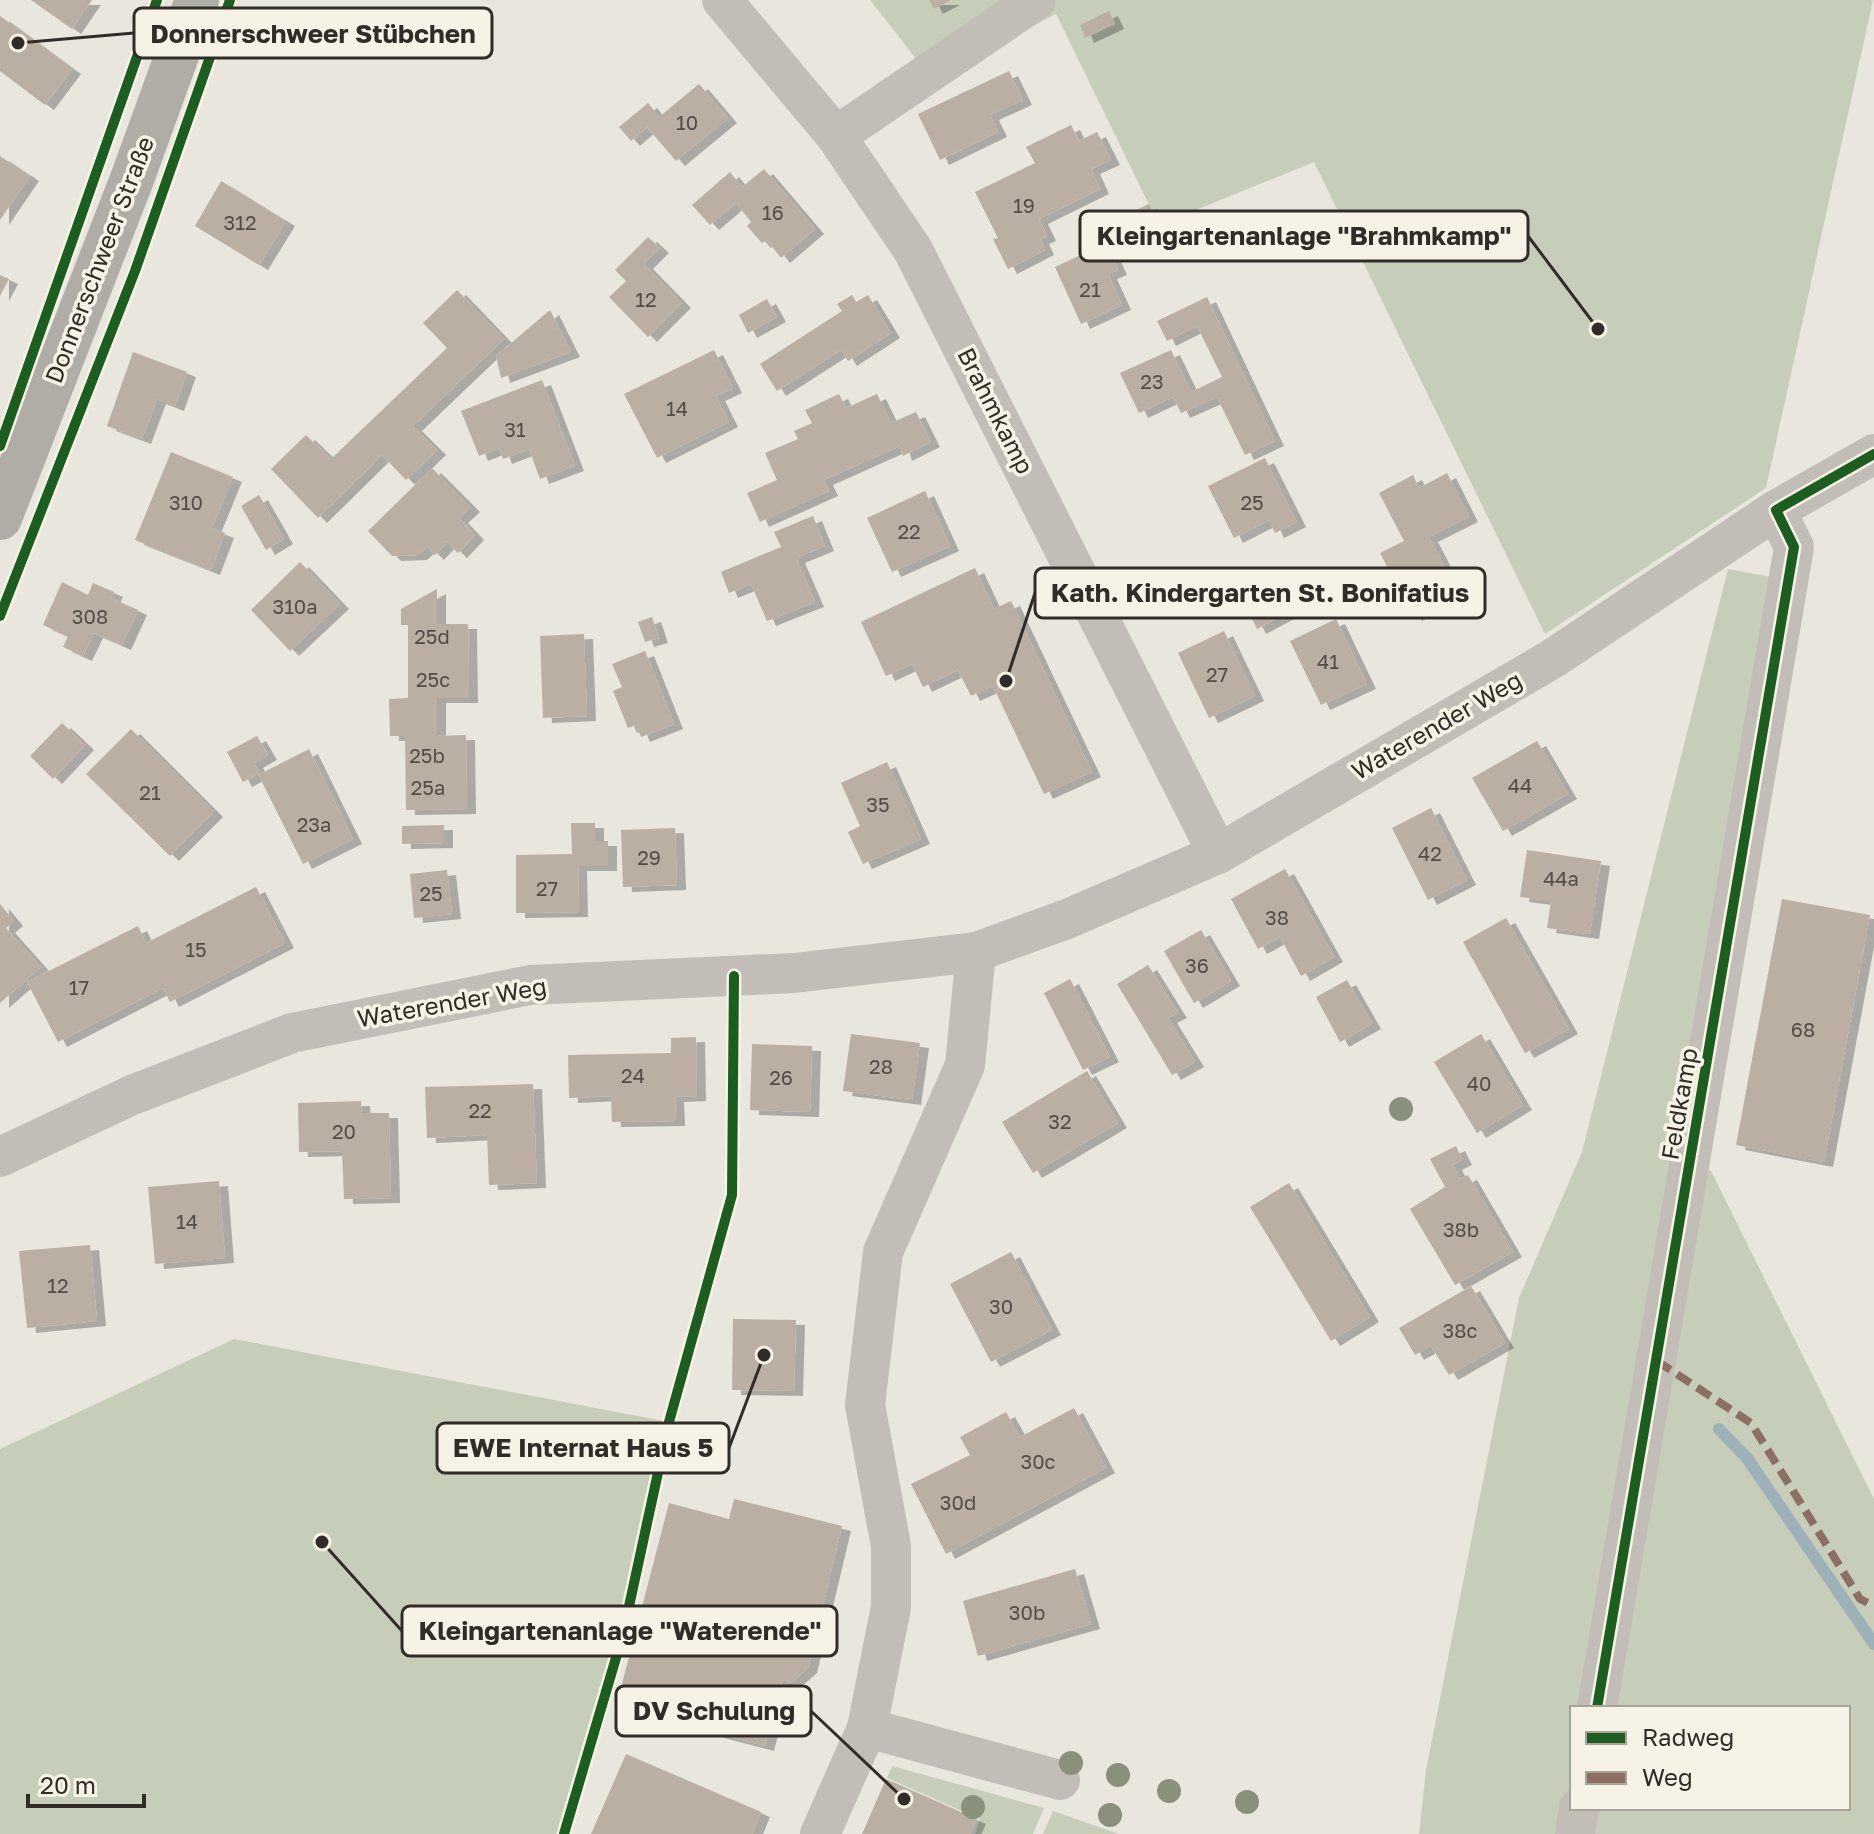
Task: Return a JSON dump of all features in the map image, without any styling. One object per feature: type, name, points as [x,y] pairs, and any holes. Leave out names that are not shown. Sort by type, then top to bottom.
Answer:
[{"type":"main road","name":"Donnerschweer Straße","points":[[0,518],[132,179],[197,0]]},
{"type":"street","name":"Brahmkamp","points":[[722,0],[836,136],[913,250],[1218,854]]},
{"type":"street","points":[[836,136],[1036,0]]},
{"type":"street","name":"Waterender Weg","points":[[0,1157],[132,1095],[292,1033],[530,985],[794,973],[976,952],[1067,919],[1218,854],[1552,659],[1776,510],[1874,454]]},
{"type":"street","name":"Feldkamp","points":[[1597,1706],[1794,547],[1776,510]]},
{"type":"street","points":[[820,1834],[867,1728],[891,1607],[891,1546],[865,1405],[883,1252],[965,1065],[976,952]]},
{"type":"street","points":[[867,1728],[1060,1780]]},
{"type":"street","points":[[1575,1834],[1579,1810]]},
{"type":"green space","points":[[870,0],[1873,0],[1766,488],[1545,634],[1314,162],[1159,225],[1056,14],[932,79]]},
{"type":"green space","points":[[1728,569],[1777,578],[1681,1164],[1711,1171],[1874,1499],[1874,1834],[1419,1834],[1426,1770],[1519,1298],[1582,1152]]},
{"type":"green space","points":[[234,1339],[669,1422],[623,1634],[564,1834],[0,1834],[0,1449]]},
{"type":"green space","points":[[892,1766],[1044,1808],[1033,1834],[975,1834],[980,1819],[887,1778]]},
{"type":"green space","points":[[1053,1811],[1119,1834],[1043,1834]]},
{"type":"building","points":[[31,0],[92,0],[72,29]]},
{"type":"building","points":[[929,0],[951,0],[934,9]]},
{"type":"building","points":[[1109,11],[1115,24],[1085,38],[1080,25]]},
{"type":"building","points":[[0,16],[72,69],[45,105],[0,71]]},
{"type":"building","points":[[1009,71],[1023,100],[990,115],[998,132],[940,160],[918,114]]},
{"type":"building","points":[[699,84],[728,118],[676,161],[647,127],[631,141],[619,127],[648,103],[659,117]]},
{"type":"building","points":[[1071,125],[1079,141],[1097,132],[1111,160],[1091,169],[1100,189],[1039,219],[1047,236],[1040,239],[1045,250],[1008,269],[993,239],[998,238],[975,192],[1035,163],[1026,147]]},
{"type":"building","points":[[0,156],[30,176],[0,220]]},
{"type":"building","points":[[764,169],[815,229],[781,258],[767,240],[762,243],[747,226],[751,222],[736,203],[710,225],[692,205],[730,172],[742,187]]},
{"type":"building","points":[[221,181],[286,221],[259,265],[195,226]]},
{"type":"building","points":[[1149,204],[1157,221],[1106,243],[1099,227]]},
{"type":"building","points":[[648,237],[660,248],[644,264],[682,303],[648,337],[609,297],[626,281],[615,270]]},
{"type":"building","points":[[1106,243],[1118,270],[1108,274],[1122,305],[1081,324],[1055,267]]},
{"type":"building","points":[[0,275],[9,279],[0,296]]},
{"type":"building","points":[[457,290],[504,339],[413,426],[437,450],[406,480],[382,455],[318,518],[271,469],[306,435],[331,459],[447,348],[423,323]]},
{"type":"building","points":[[852,295],[856,302],[868,295],[891,333],[848,361],[841,350],[777,391],[760,364],[842,311],[837,304]]},
{"type":"building","points":[[1207,297],[1275,441],[1245,455],[1217,397],[1181,413],[1173,397],[1139,413],[1120,373],[1171,350],[1191,392],[1222,377],[1197,326],[1167,341],[1157,321]]},
{"type":"building","points":[[767,299],[777,317],[748,333],[739,315]]},
{"type":"building","points":[[550,310],[571,352],[501,378],[496,356]]},
{"type":"building","points":[[714,350],[733,388],[716,396],[729,422],[657,458],[624,394]]},
{"type":"building","points":[[133,352],[187,372],[175,406],[157,399],[142,439],[107,426]]},
{"type":"building","points":[[542,380],[575,466],[540,479],[529,449],[503,459],[499,448],[479,456],[461,411]]},
{"type":"building","points":[[839,394],[846,408],[877,394],[891,423],[916,412],[931,442],[903,456],[900,446],[824,480],[829,491],[760,522],[747,493],[777,480],[765,453],[798,439],[794,431],[812,423],[805,410]]},
{"type":"building","points":[[171,452],[233,477],[212,528],[225,533],[211,570],[135,540]]},
{"type":"building","points":[[1265,458],[1297,522],[1275,533],[1269,520],[1234,538],[1208,486]]},
{"type":"building","points":[[432,468],[471,507],[459,518],[475,535],[458,553],[447,542],[435,555],[427,547],[418,555],[392,556],[368,531]]},
{"type":"building","points":[[1447,473],[1469,517],[1429,537],[1458,593],[1413,616],[1380,553],[1404,541],[1379,493],[1413,475],[1419,488]]},
{"type":"building","points":[[925,491],[950,546],[892,572],[867,518]]},
{"type":"building","points":[[259,495],[284,539],[266,550],[241,506]]},
{"type":"building","points":[[813,516],[825,546],[796,558],[815,602],[767,621],[751,584],[729,593],[721,572],[781,547],[774,532]]},
{"type":"building","points":[[300,562],[340,604],[290,651],[251,610]]},
{"type":"building","points":[[975,568],[994,609],[1011,601],[1092,772],[1044,794],[993,686],[971,696],[958,670],[923,687],[912,664],[886,676],[861,622]]},
{"type":"building","points":[[62,582],[88,595],[93,583],[114,592],[111,598],[138,610],[122,645],[94,633],[83,656],[63,647],[68,636],[43,625]]},
{"type":"building","points":[[437,589],[437,624],[468,624],[469,698],[437,698],[437,736],[466,735],[467,809],[406,810],[405,736],[390,736],[389,699],[408,698],[408,625],[401,625],[401,609]]},
{"type":"building","points":[[1291,590],[1300,606],[1257,629],[1249,613]]},
{"type":"building","points":[[652,617],[659,638],[645,642],[638,622]]},
{"type":"building","points":[[1336,619],[1367,684],[1321,705],[1290,641]]},
{"type":"building","points":[[1224,631],[1255,696],[1209,718],[1178,653]]},
{"type":"building","points":[[584,634],[587,716],[543,718],[540,636]]},
{"type":"building","points":[[645,651],[674,724],[641,737],[636,725],[628,728],[613,691],[622,687],[612,664]]},
{"type":"building","points":[[62,723],[85,745],[53,779],[30,756]]},
{"type":"building","points":[[131,729],[214,812],[170,856],[86,774]]},
{"type":"building","points":[[257,736],[268,755],[254,763],[260,774],[309,749],[353,839],[303,864],[258,774],[243,782],[227,752]]},
{"type":"building","points":[[1537,741],[1568,794],[1503,831],[1472,778]]},
{"type":"building","points":[[887,762],[921,839],[863,864],[848,832],[860,826],[841,783]]},
{"type":"building","points":[[1431,808],[1467,880],[1428,900],[1392,828]]},
{"type":"building","points":[[571,823],[595,823],[595,841],[608,841],[608,866],[578,866],[579,912],[516,913],[516,855],[572,854]]},
{"type":"building","points":[[444,825],[444,843],[402,844],[402,826]]},
{"type":"building","points":[[675,828],[677,885],[623,887],[621,830]]},
{"type":"building","points":[[1527,850],[1601,861],[1590,934],[1547,928],[1551,901],[1520,897]]},
{"type":"building","points":[[1285,869],[1334,957],[1301,976],[1280,937],[1258,949],[1231,899]]},
{"type":"building","points":[[447,870],[452,914],[414,918],[410,874]]},
{"type":"building","points":[[256,887],[285,943],[170,1002],[163,988],[58,1042],[27,982],[138,926],[146,943]]},
{"type":"building","points":[[1782,899],[1870,915],[1824,1162],[1736,1145]]},
{"type":"building","points":[[0,904],[14,921],[6,928],[41,967],[0,1003]]},
{"type":"building","points":[[1506,918],[1569,1029],[1525,1053],[1463,942]]},
{"type":"building","points":[[1201,930],[1231,981],[1194,1003],[1164,951]]},
{"type":"building","points":[[1148,965],[1178,1013],[1168,1018],[1195,1062],[1172,1075],[1117,984]]},
{"type":"building","points":[[1070,979],[1110,1057],[1083,1070],[1044,993]]},
{"type":"building","points":[[1347,980],[1372,1024],[1340,1042],[1316,997]]},
{"type":"building","points":[[851,1034],[920,1043],[912,1100],[843,1091]]},
{"type":"building","points":[[1481,1034],[1523,1105],[1477,1133],[1434,1062]]},
{"type":"building","points":[[696,1037],[697,1096],[675,1097],[676,1121],[612,1122],[611,1096],[569,1098],[568,1055],[671,1053],[671,1038]]},
{"type":"building","points":[[752,1044],[812,1046],[810,1112],[750,1110]]},
{"type":"building","points":[[1087,1071],[1118,1123],[1033,1173],[1002,1122]]},
{"type":"building","points":[[533,1084],[537,1183],[489,1185],[487,1135],[427,1138],[425,1087]]},
{"type":"building","points":[[361,1101],[362,1113],[389,1113],[391,1198],[344,1199],[342,1151],[299,1152],[298,1103]]},
{"type":"building","points":[[1456,1146],[1463,1160],[1453,1165],[1460,1179],[1468,1175],[1513,1252],[1455,1285],[1410,1209],[1445,1187],[1430,1159]]},
{"type":"building","points":[[219,1181],[225,1258],[155,1264],[148,1187]]},
{"type":"building","points":[[1289,1183],[1370,1317],[1331,1341],[1250,1207]]},
{"type":"building","points":[[90,1245],[97,1321],[27,1328],[19,1251]]},
{"type":"building","points":[[1011,1252],[1052,1330],[991,1362],[950,1284]]},
{"type":"building","points":[[1471,1286],[1505,1343],[1449,1375],[1431,1346],[1415,1355],[1399,1328]]},
{"type":"building","points":[[733,1319],[796,1320],[794,1391],[732,1390]]},
{"type":"building","points":[[1074,1408],[1106,1468],[946,1554],[911,1484],[970,1455],[960,1437],[1006,1412],[1020,1437]]},
{"type":"building","points":[[734,1499],[842,1526],[808,1668],[791,1683],[782,1680],[765,1746],[616,1707],[669,1503],[729,1519]]},
{"type":"building","points":[[1075,1569],[1091,1624],[978,1656],[963,1601]]},
{"type":"building","points":[[626,1754],[761,1812],[752,1834],[591,1834]]},
{"type":"building","points":[[886,1779],[977,1819],[970,1834],[862,1834]]},
{"type":"waterway","points":[[1719,1429],[1747,1458],[1874,1644]]},
{"type":"marked path","points":[[1657,1361],[1751,1423],[1860,1599],[1874,1606]]},
{"type":"cycle path","points":[[0,446],[157,0]]},
{"type":"cycle path","points":[[0,616],[135,271],[230,0]]},
{"type":"cycle path","points":[[1597,1706],[1794,547],[1776,510],[1874,454]]},
{"type":"cycle path","points":[[564,1834],[623,1634],[669,1422],[732,1195],[734,976]]},
{"type":"place","name":"Donnerschweer Stübchen","points":[[18,43]]},
{"type":"place","name":"Kleingartenanlage \"Brahmkamp\"","points":[[1598,329]]},
{"type":"place","name":"Kath. Kindergarten St. Bonifatius","points":[[1006,681]]},
{"type":"place","name":"EWE Internat Haus 5","points":[[764,1355]]},
{"type":"place","name":"Kleingartenanlage \"Waterende\"","points":[[322,1542]]},
{"type":"place","name":"DV Schulung","points":[[904,1799]]}]
